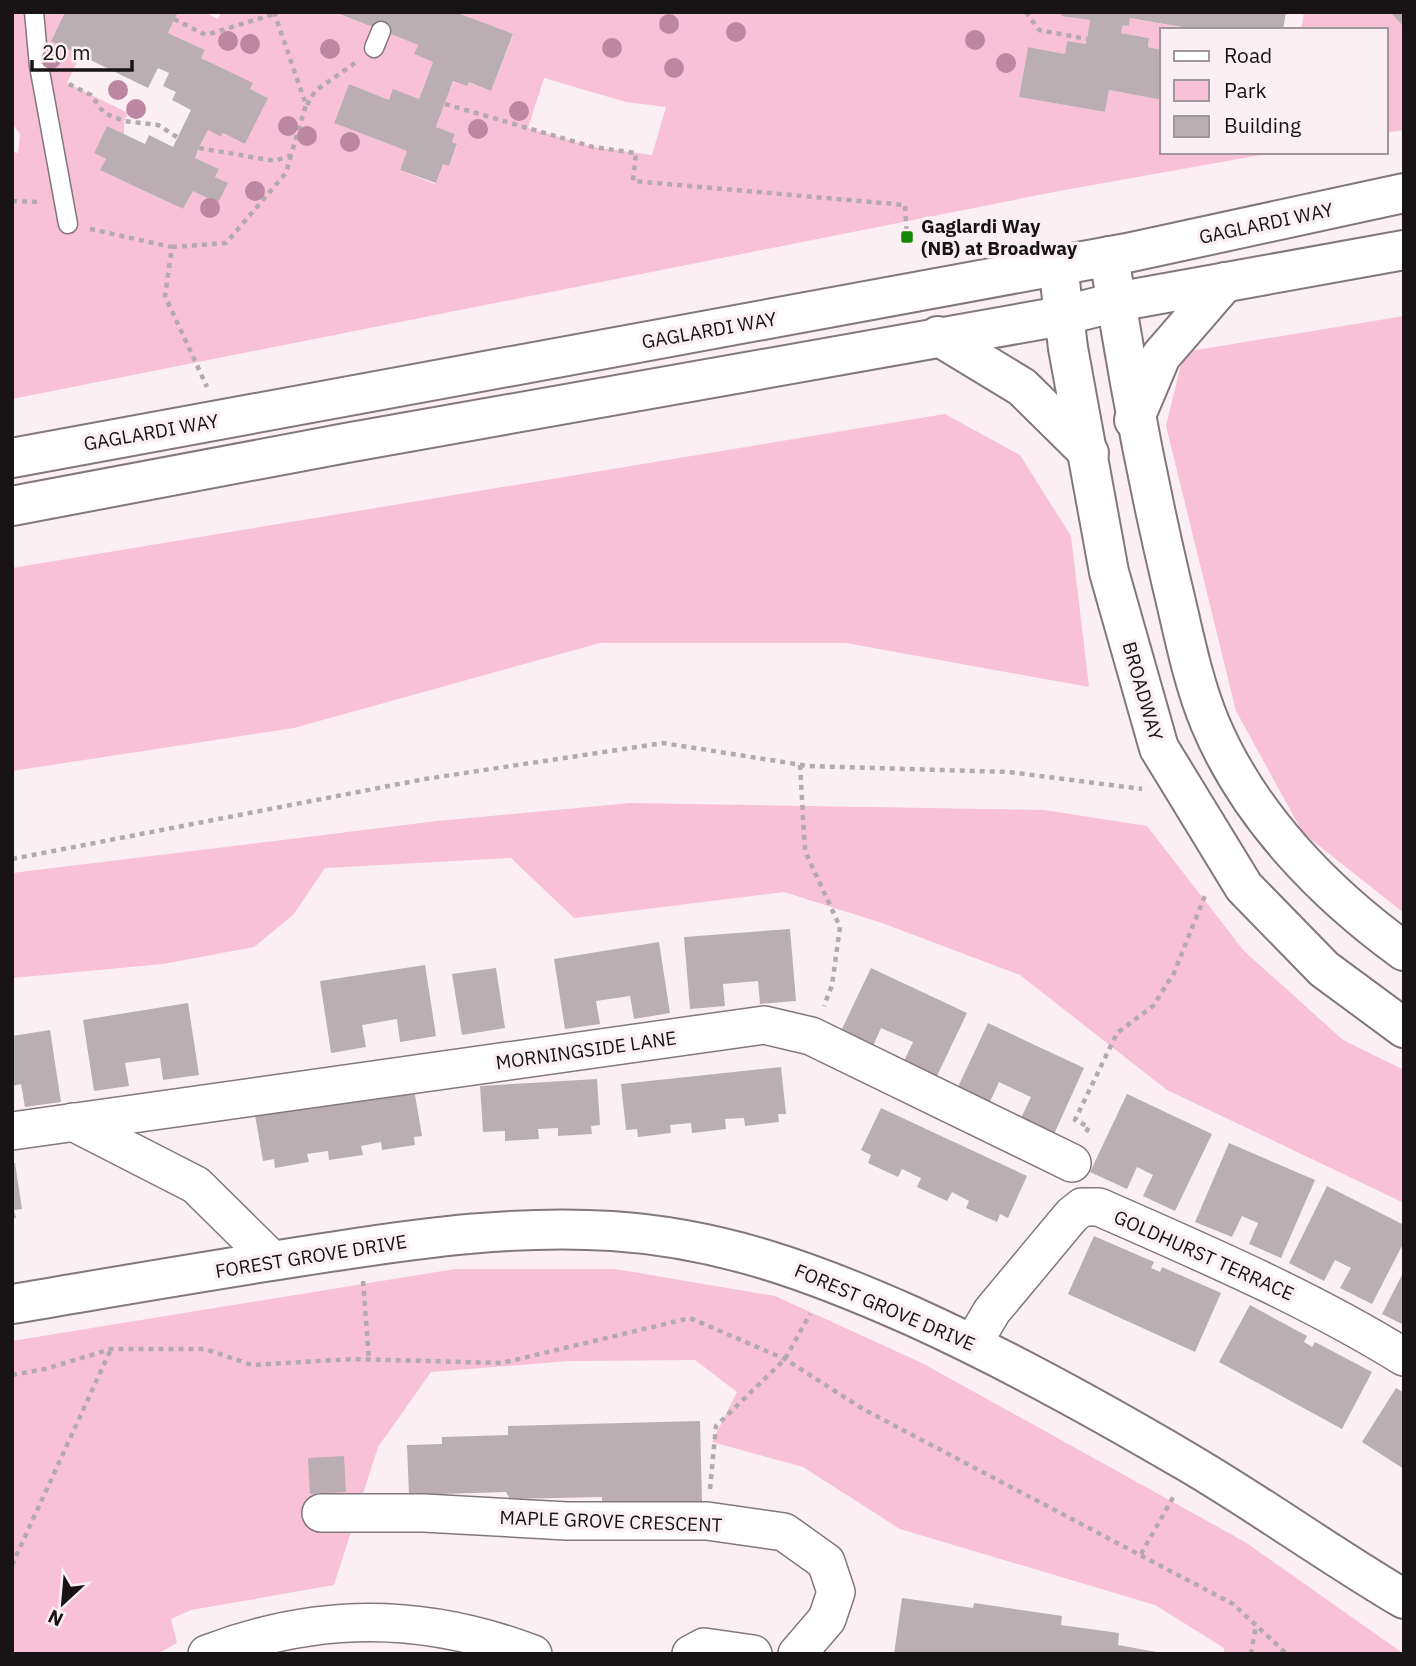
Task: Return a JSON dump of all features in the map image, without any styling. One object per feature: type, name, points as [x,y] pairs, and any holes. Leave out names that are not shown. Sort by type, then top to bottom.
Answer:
[{"type":"main road","name":"GAGLARDI WAY","points":[[12,458],[1109,256],[1404,193]]},
{"type":"main road","points":[[12,506],[938,336],[1062,316],[1116,302],[1404,250]]},
{"type":"main road","points":[[1109,256],[1134,420],[1183,627],[1210,723],[1241,781],[1282,839],[1364,922],[1404,951]]},
{"type":"main road","name":"BROADWAY","points":[[1058,265],[1062,316],[1109,572],[1159,748],[1244,887],[1324,969],[1404,1028]]},
{"type":"main road","points":[[1134,420],[1161,356],[1225,282]]},
{"type":"main road","points":[[938,336],[1022,387],[1088,453]]},
{"type":"main road","name":"FOREST GROVE DRIVE","points":[[12,1304],[360,1247],[540,1229],[612,1231],[683,1239],[757,1255],[829,1279],[973,1343],[1191,1464],[1404,1599]]},
{"type":"street","name":"MORNINGSIDE LANE","points":[[12,1131],[764,1025],[811,1036],[1072,1163]]},
{"type":"street","points":[[73,1122],[196,1185],[272,1260]]},
{"type":"street","name":"GOLDHURST TERRACE","points":[[973,1343],[992,1311],[1072,1215],[1082,1207],[1098,1207],[1257,1277],[1349,1323],[1404,1357]]},
{"type":"street","name":"MAPLE GROVE CRESCENT","points":[[321,1513],[424,1513],[567,1521],[707,1521],[784,1532],[826,1562],[836,1592],[827,1619],[797,1654]]},
{"type":"street","points":[[207,1654],[287,1628],[347,1621],[403,1624],[464,1633],[533,1654]]},
{"type":"street","points":[[691,1654],[704,1647],[753,1654]]},
{"type":"lane","points":[[34,12],[39,66],[68,224]]},
{"type":"path","points":[[1026,12],[1039,30],[1087,38]]},
{"type":"path","points":[[174,19],[206,35],[274,13],[306,105]]},
{"type":"path","points":[[68,224],[172,247],[226,243],[286,173],[306,105],[315,91],[378,39]]},
{"type":"path","points":[[67,83],[91,95],[104,113],[124,121],[159,125],[177,137]]},
{"type":"path","points":[[445,104],[593,147],[636,153],[634,181],[905,205],[908,237]]},
{"type":"path","points":[[199,148],[275,161],[291,155]]},
{"type":"path","points":[[172,247],[165,296],[222,419]]},
{"type":"path","points":[[12,859],[425,779],[663,743],[800,765],[1009,772],[1143,790]]},
{"type":"path","points":[[800,765],[805,851],[840,927],[832,985],[811,1036]]},
{"type":"path","points":[[1072,1163],[1089,1127],[1075,1120],[1117,1033],[1153,1006],[1174,973],[1209,885]]},
{"type":"path","points":[[360,1247],[369,1360]]},
{"type":"path","points":[[707,1521],[716,1426],[785,1359],[829,1279]]},
{"type":"path","points":[[12,1375],[111,1349],[205,1349],[252,1365],[369,1360],[502,1363],[690,1318],[785,1359],[863,1409],[1233,1604],[1287,1654]]},
{"type":"path","points":[[12,1565],[111,1349]]},
{"type":"path","points":[[1141,1554],[1191,1464]]},
{"type":"path","points":[[1251,1654],[1256,1625]]},
{"type":"green space","points":[[12,12],[65,12],[51,40],[80,55],[67,83],[128,113],[124,121],[124,134],[107,126],[94,153],[106,159],[101,170],[183,209],[193,191],[227,183],[215,177],[218,169],[195,158],[208,130],[221,137],[223,133],[245,144],[267,98],[250,89],[252,83],[201,58],[205,50],[168,33],[178,12],[204,12],[218,19],[221,12],[333,12],[418,45],[414,54],[433,62],[419,99],[389,100],[349,84],[334,123],[407,151],[400,170],[435,184],[443,164],[449,166],[457,145],[452,142],[455,134],[436,127],[453,81],[467,86],[469,82],[491,91],[513,35],[455,12],[1062,12],[1062,16],[1090,20],[1086,44],[1067,41],[1065,54],[1028,47],[1019,97],[1105,112],[1109,90],[1160,100],[1160,154],[1267,154],[1059,191],[12,399],[12,151],[18,153],[20,134],[12,123]],"holes":[[[544,78],[626,102],[666,107],[652,155],[593,147],[528,128]]]},
{"type":"green space","points":[[1304,12],[1390,12],[1404,27],[1404,130],[1388,133],[1388,28],[1301,28]]},
{"type":"green space","points":[[1130,18],[1186,28],[1160,28],[1160,50],[1148,47],[1149,38],[1121,33],[1123,25],[1129,26]]},
{"type":"green space","points":[[1404,316],[1404,913],[1303,833],[1236,711],[1166,426],[1184,352]]},
{"type":"green space","points":[[945,414],[1020,455],[1071,536],[1089,687],[846,643],[600,643],[294,728],[12,771],[12,568]]},
{"type":"green space","points":[[630,803],[1044,810],[1147,826],[1244,951],[1343,1040],[1404,1070],[1404,1203],[1167,1090],[1020,975],[882,923],[784,892],[574,918],[511,858],[325,868],[293,915],[254,947],[163,964],[12,978],[12,873],[437,821]]},
{"type":"green space","points":[[455,1269],[615,1269],[775,1296],[922,1363],[1245,1542],[1404,1654],[1224,1654],[1224,1648],[1155,1605],[900,1529],[803,1467],[712,1442],[737,1392],[695,1360],[570,1361],[431,1372],[378,1447],[334,1585],[191,1610],[171,1619],[177,1643],[157,1654],[12,1654],[12,1341]]},
{"type":"building","points":[[65,12],[178,12],[168,33],[205,50],[201,58],[253,83],[250,89],[268,98],[245,144],[223,133],[221,137],[208,130],[199,148],[195,158],[219,169],[215,177],[228,183],[218,203],[193,191],[183,209],[100,170],[106,159],[94,153],[107,126],[145,144],[149,135],[173,147],[191,110],[172,100],[176,92],[163,86],[169,73],[158,68],[148,88],[51,41]]},
{"type":"building","points":[[334,12],[455,12],[513,34],[491,91],[469,82],[467,86],[453,81],[436,127],[455,134],[452,142],[457,144],[449,166],[443,164],[436,183],[400,170],[407,151],[334,123],[349,84],[389,100],[393,89],[419,99],[433,62],[414,54],[418,45]]},
{"type":"building","points":[[1062,12],[1286,12],[1283,28],[1188,28],[1130,18],[1129,26],[1123,25],[1121,33],[1149,38],[1148,47],[1160,50],[1160,100],[1109,90],[1105,112],[1019,97],[1028,47],[1065,54],[1067,41],[1086,44],[1090,20],[1061,16]]},
{"type":"building","points":[[1390,12],[1404,12],[1404,27]]},
{"type":"building","points":[[790,929],[796,1001],[760,1004],[758,981],[723,984],[725,1006],[690,1009],[684,937]]},
{"type":"building","points":[[659,942],[670,1013],[634,1019],[630,996],[596,1001],[600,1024],[565,1029],[554,959]]},
{"type":"building","points":[[425,965],[436,1036],[400,1042],[397,1019],[362,1025],[366,1047],[331,1053],[320,981]]},
{"type":"building","points":[[496,968],[505,1028],[462,1035],[452,974]]},
{"type":"building","points":[[871,968],[967,1013],[936,1078],[903,1063],[913,1042],[881,1028],[872,1048],[840,1033]]},
{"type":"building","points":[[188,1003],[199,1075],[163,1080],[160,1058],[125,1063],[129,1086],[94,1091],[83,1020]]},
{"type":"building","points":[[988,1023],[1084,1068],[1054,1134],[1021,1118],[1031,1097],[999,1082],[989,1104],[957,1089]]},
{"type":"building","points":[[50,1030],[61,1102],[25,1107],[21,1084],[12,1086],[12,1036]]},
{"type":"building","points":[[781,1067],[786,1114],[778,1114],[779,1122],[745,1126],[744,1118],[725,1119],[726,1129],[692,1133],[691,1123],[670,1125],[671,1133],[638,1137],[637,1129],[626,1130],[621,1084]]},
{"type":"building","points":[[597,1079],[600,1125],[591,1126],[592,1134],[558,1136],[558,1128],[538,1129],[539,1139],[505,1141],[505,1131],[483,1132],[480,1086]]},
{"type":"building","points":[[414,1089],[422,1136],[414,1137],[415,1145],[382,1150],[381,1142],[361,1146],[363,1155],[329,1160],[328,1151],[307,1154],[309,1162],[275,1168],[274,1159],[263,1161],[255,1115]]},
{"type":"building","points":[[1127,1094],[1212,1134],[1175,1211],[1143,1196],[1153,1175],[1137,1167],[1127,1189],[1090,1172]]},
{"type":"building","points":[[881,1108],[1027,1176],[1008,1218],[1000,1214],[997,1222],[966,1208],[969,1201],[952,1192],[947,1201],[917,1187],[921,1178],[902,1169],[898,1177],[868,1163],[871,1155],[861,1150]]},
{"type":"building","points":[[1229,1143],[1315,1180],[1281,1258],[1249,1244],[1258,1223],[1242,1216],[1232,1237],[1195,1222]]},
{"type":"building","points":[[12,1163],[15,1163],[22,1209],[14,1210],[16,1218],[12,1219]]},
{"type":"building","points":[[1327,1186],[1404,1225],[1404,1242],[1372,1304],[1340,1288],[1351,1268],[1335,1260],[1324,1281],[1289,1263]]},
{"type":"building","points":[[1094,1236],[1154,1262],[1151,1268],[1160,1272],[1162,1267],[1221,1293],[1195,1352],[1068,1294]]},
{"type":"building","points":[[1404,1271],[1404,1325],[1382,1314]]},
{"type":"building","points":[[1250,1305],[1307,1336],[1304,1342],[1312,1347],[1315,1342],[1372,1372],[1342,1429],[1219,1362]]},
{"type":"building","points":[[1396,1388],[1404,1393],[1404,1469],[1362,1442]]},
{"type":"building","points":[[700,1421],[702,1501],[602,1503],[602,1497],[510,1499],[506,1492],[409,1495],[407,1445],[442,1444],[442,1437],[508,1435],[508,1426]]},
{"type":"building","points":[[344,1456],[346,1492],[310,1494],[308,1458]]},
{"type":"building","points":[[902,1598],[973,1608],[974,1603],[1062,1616],[1061,1625],[1119,1633],[1118,1645],[1167,1654],[894,1654]]},
{"type":"place","name":"Gaglardi Way (NB) at Broadway","points":[[907,237]]}]
